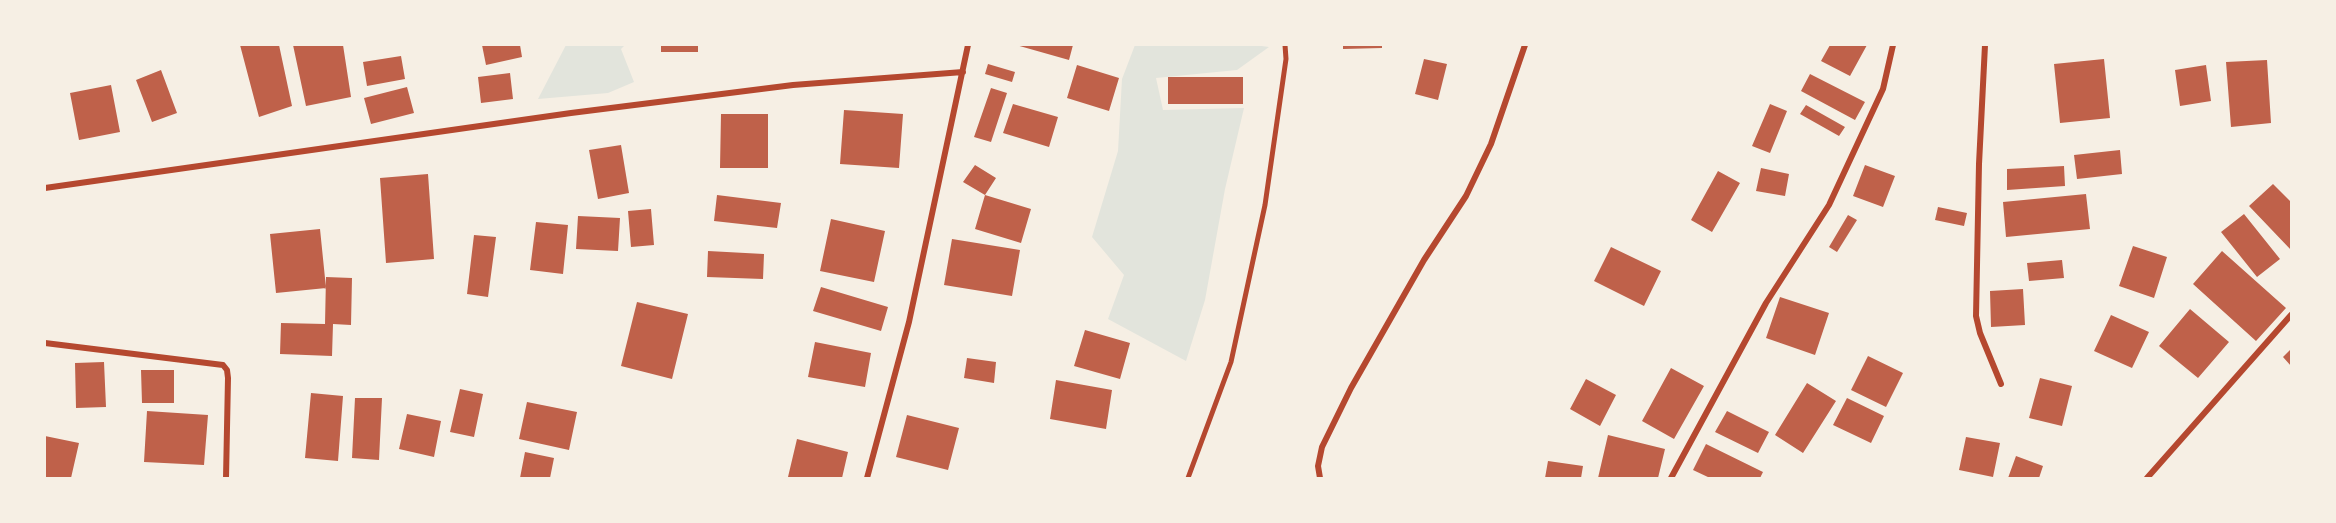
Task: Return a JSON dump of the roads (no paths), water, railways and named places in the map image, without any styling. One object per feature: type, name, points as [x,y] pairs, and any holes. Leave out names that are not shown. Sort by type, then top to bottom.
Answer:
[{"type":"street","points":[[867,478],[909,322],[968,45]]},
{"type":"street","points":[[1188,478],[1231,362],[1265,205],[1286,59],[1285,45]]},
{"type":"street","points":[[1320,478],[1318,466],[1322,447],[1351,388],[1424,260],[1466,196],[1491,144],[1525,45]]},
{"type":"street","points":[[1671,478],[1766,303],[1829,205],[1883,89],[1893,45]]},
{"type":"street","points":[[1985,45],[1979,164],[1976,316],[1980,333],[2001,384]]},
{"type":"street","points":[[45,188],[571,113],[781,86],[963,72]]},
{"type":"street","points":[[2147,478],[2291,315]]},
{"type":"street","points":[[45,343],[223,364],[228,378],[226,478]]}]
